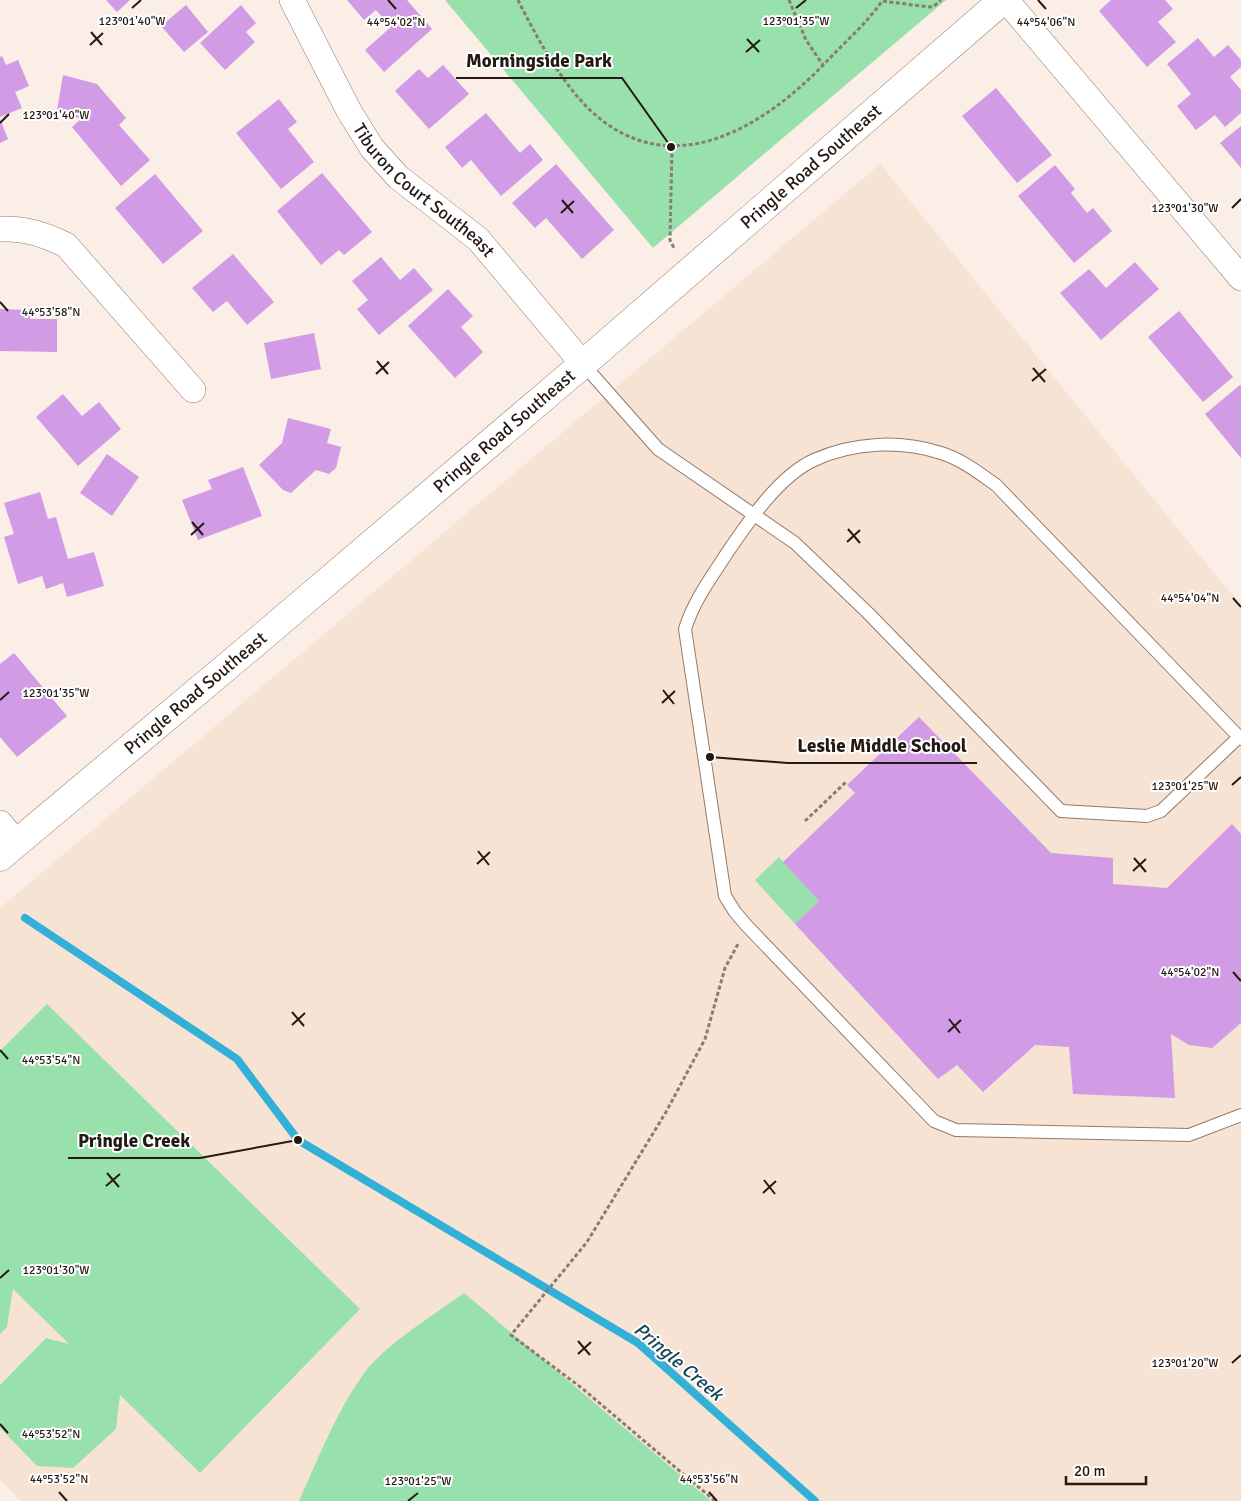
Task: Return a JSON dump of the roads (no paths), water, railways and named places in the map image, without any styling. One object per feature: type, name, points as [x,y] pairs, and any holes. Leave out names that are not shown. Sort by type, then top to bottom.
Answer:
[{"type":"main road","name":"Pringle Road Southeast","points":[[6,841],[246,651],[1004,0]]},
{"type":"street","name":"Tiburon Court Southeast","points":[[292,0],[349,112],[372,148],[398,177],[478,239],[582,364]]},
{"type":"street","points":[[1004,0],[1241,278]]},
{"type":"street","points":[[8,229],[39,232],[66,245],[193,390]]},
{"type":"lane","points":[[582,364],[658,449],[754,513],[795,543],[868,613],[1061,811],[1148,816],[1161,811],[1240,738],[996,485],[970,466],[942,453],[914,447],[886,444],[851,448],[813,460],[788,479],[754,513],[692,607],[685,628],[725,896],[747,926],[934,1121],[956,1130],[1189,1136],[1241,1116]]},
{"type":"waterway","name":"Pringle Creek","points":[[25,918],[237,1059],[298,1140],[638,1343],[815,1501]]},
{"type":"place","name":"Morningside Park","points":[[671,147]]},
{"type":"place","name":"Leslie Middle School","points":[[710,757]]},
{"type":"place","name":"Pringle Creek","points":[[298,1140]]}]
